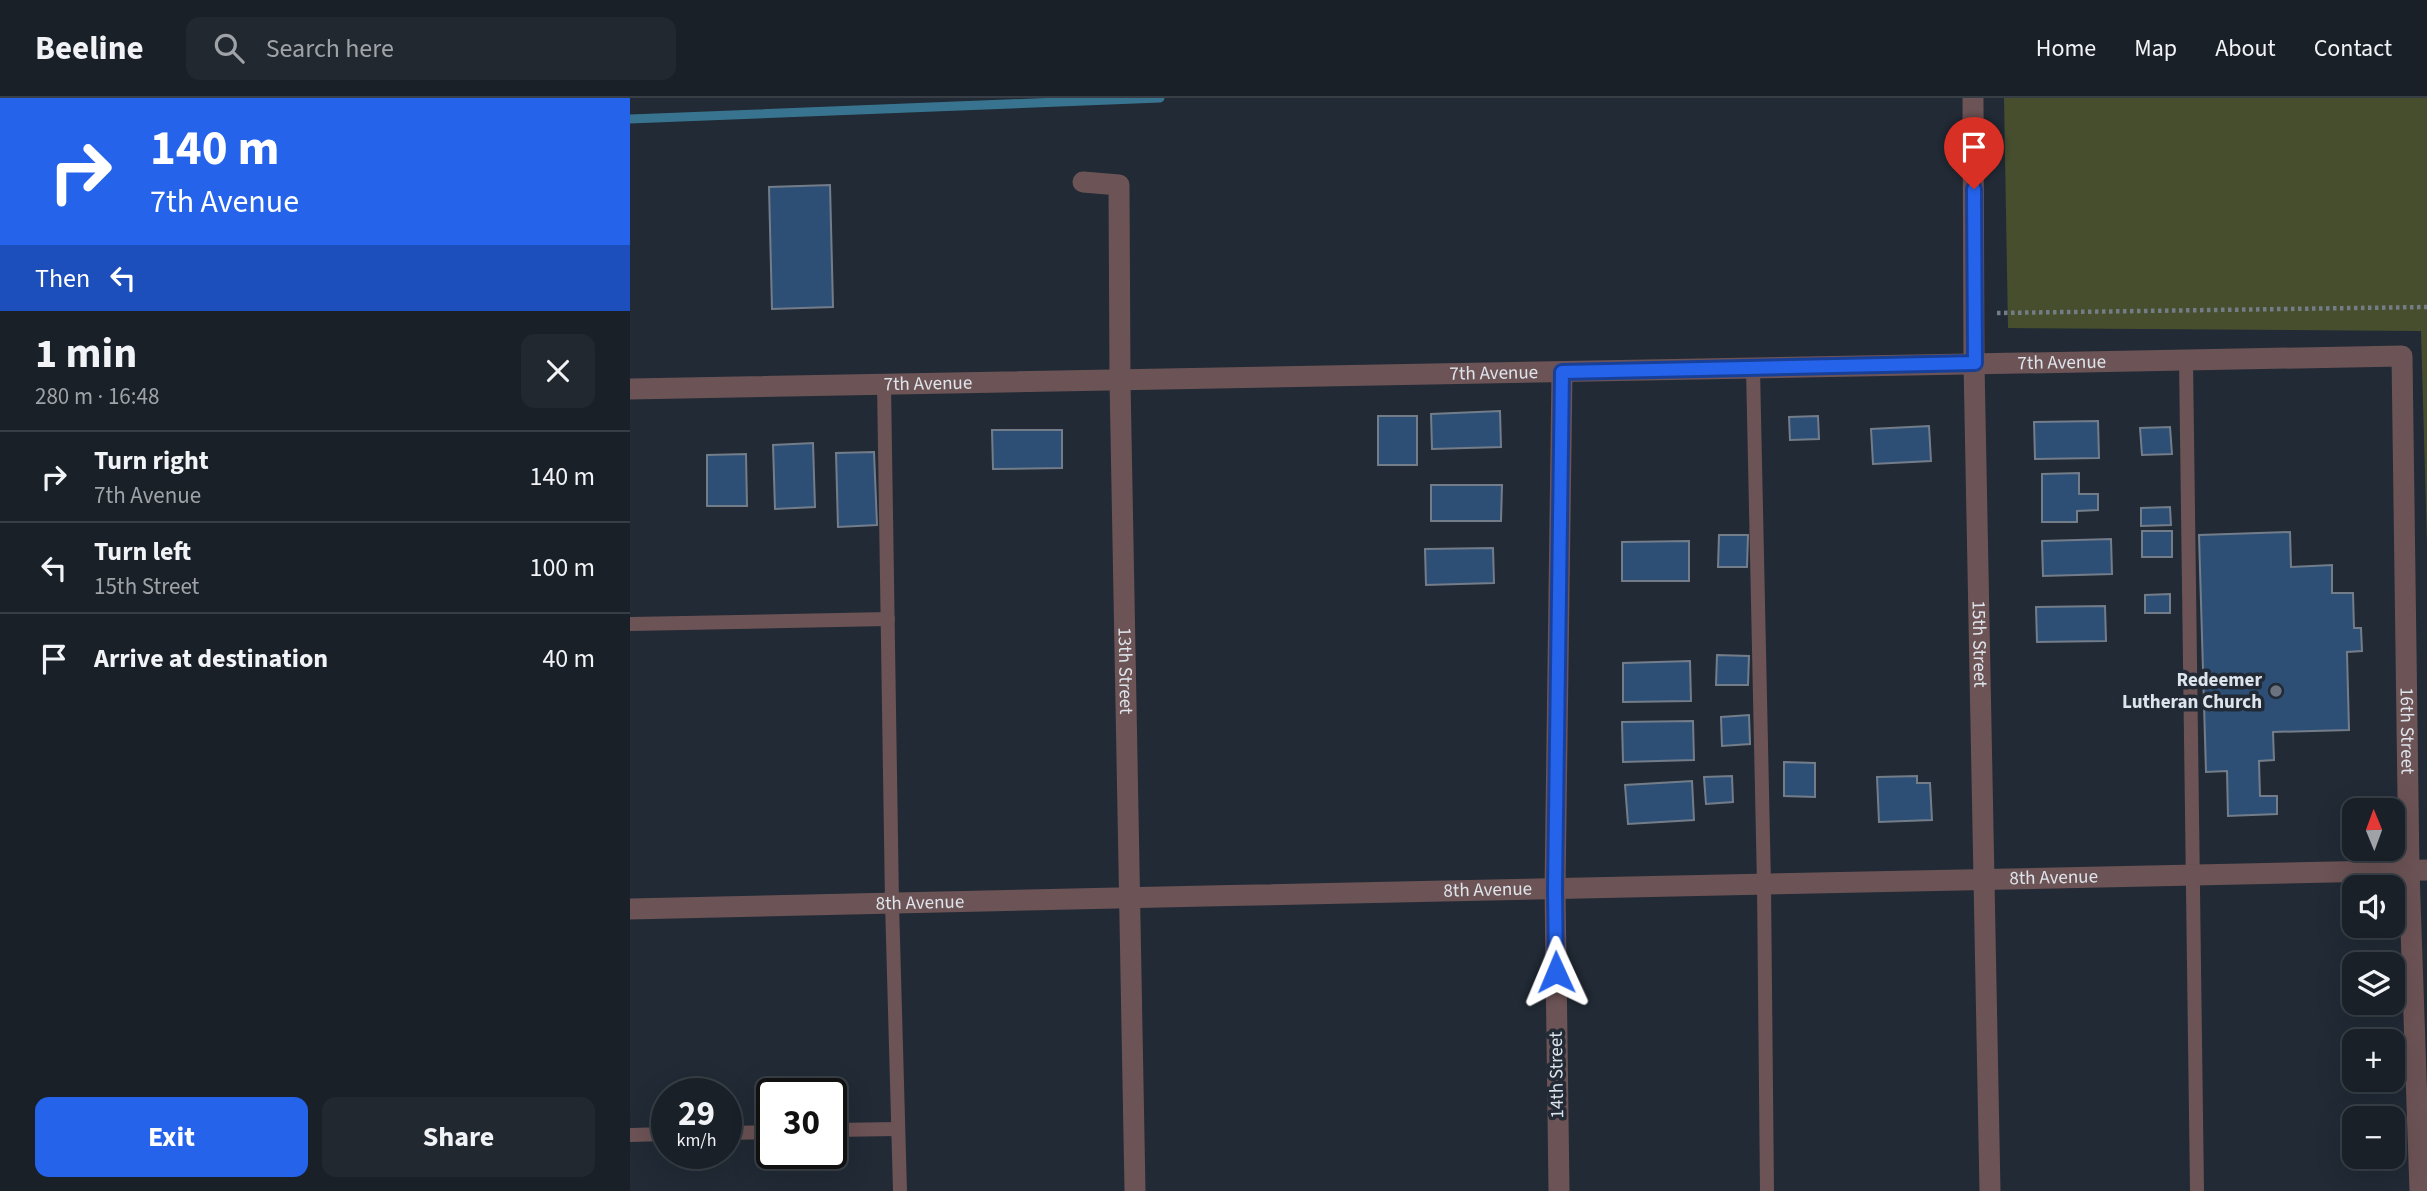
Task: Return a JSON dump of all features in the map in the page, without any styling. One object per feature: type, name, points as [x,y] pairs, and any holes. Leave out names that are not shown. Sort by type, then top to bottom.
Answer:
[{"type":"street","name":"15th Street","points":[[1973,106],[1990,1191]]},
{"type":"street","name":"13th Street","points":[[1083,182],[1119,184],[1120,380],[1135,1191]]},
{"type":"street","name":"7th Avenue","points":[[630,389],[2402,356]]},
{"type":"street","name":"16th Street","points":[[2402,356],[2418,870],[2420,1191]]},
{"type":"street","name":"14th Street","points":[[1559,1191],[1555,889],[1562,372]]},
{"type":"street","name":"8th Avenue","points":[[630,909],[2418,870]]},
{"type":"lane","points":[[2186,360],[2197,1191]]},
{"type":"lane","points":[[1753,368],[1764,885],[1767,1191]]},
{"type":"lane","points":[[884,384],[892,903],[900,1191]]},
{"type":"lane","points":[[630,624],[888,619]]},
{"type":"lane","points":[[847,1130],[898,1129]]},
{"type":"lane","points":[[630,1135],[651,1134]]},
{"type":"path","points":[[2007,313],[2427,307]]},
{"type":"green space","points":[[2004,98],[2427,98],[2427,544],[2421,331],[2008,328]]},
{"type":"building","points":[[830,185],[833,307],[772,309],[769,187]]},
{"type":"building","points":[[1500,411],[1501,447],[1432,449],[1431,414]]},
{"type":"building","points":[[1378,416],[1417,416],[1417,465],[1378,465]]},
{"type":"building","points":[[1818,416],[1819,439],[1790,440],[1789,417]]},
{"type":"building","points":[[2098,421],[2099,458],[2035,459],[2034,422]]},
{"type":"building","points":[[1929,426],[1931,461],[1873,464],[1871,429]]},
{"type":"building","points":[[2170,427],[2172,454],[2142,455],[2140,428]]},
{"type":"building","points":[[992,430],[1062,430],[1062,468],[993,469]]},
{"type":"building","points":[[813,443],[815,507],[775,509],[773,445]]},
{"type":"building","points":[[874,452],[877,525],[838,527],[836,453]]},
{"type":"building","points":[[746,454],[747,506],[707,506],[707,455]]},
{"type":"building","points":[[2079,473],[2079,494],[2098,494],[2098,510],[2077,511],[2077,522],[2042,522],[2042,474]]},
{"type":"building","points":[[1431,485],[1502,485],[1501,521],[1431,521]]},
{"type":"building","points":[[2170,507],[2171,525],[2141,526],[2141,508]]},
{"type":"building","points":[[2142,531],[2172,531],[2172,557],[2142,557]]},
{"type":"building","name":"Redeemer Lutheran Church","points":[[2290,532],[2291,567],[2332,565],[2332,593],[2353,593],[2354,628],[2361,628],[2362,651],[2347,652],[2349,730],[2273,732],[2274,760],[2259,761],[2260,796],[2277,796],[2277,814],[2228,816],[2227,771],[2206,772],[2199,535]]},
{"type":"building","points":[[1719,535],[1748,535],[1747,567],[1718,567]]},
{"type":"building","points":[[2111,539],[2112,574],[2043,576],[2042,541]]},
{"type":"building","points":[[1689,541],[1689,581],[1622,581],[1622,542]]},
{"type":"building","points":[[1493,548],[1494,583],[1426,585],[1425,549]]},
{"type":"building","points":[[2170,594],[2170,613],[2145,613],[2145,595]]},
{"type":"building","points":[[2105,606],[2106,641],[2037,642],[2036,607]]},
{"type":"building","points":[[1717,655],[1749,656],[1748,685],[1716,685]]},
{"type":"building","points":[[1690,661],[1691,701],[1623,702],[1623,663]]},
{"type":"building","points":[[1749,715],[1750,744],[1722,746],[1721,717]]},
{"type":"building","points":[[1693,721],[1694,760],[1623,762],[1622,722]]},
{"type":"building","points":[[1784,762],[1815,763],[1815,797],[1784,796]]},
{"type":"building","points":[[1732,776],[1733,802],[1706,804],[1704,777]]},
{"type":"building","points":[[1917,776],[1917,783],[1930,783],[1932,820],[1879,822],[1877,777]]},
{"type":"building","points":[[1692,781],[1694,820],[1628,824],[1625,785]]},
{"type":"waterway","points":[[630,119],[1160,98]]},
{"type":"place","name":"Redeemer Lutheran Church","points":[[2276,691]]},
{"type":"route","points":[[1556,972],[1562,372],[1975,363],[1974,189]]}]
